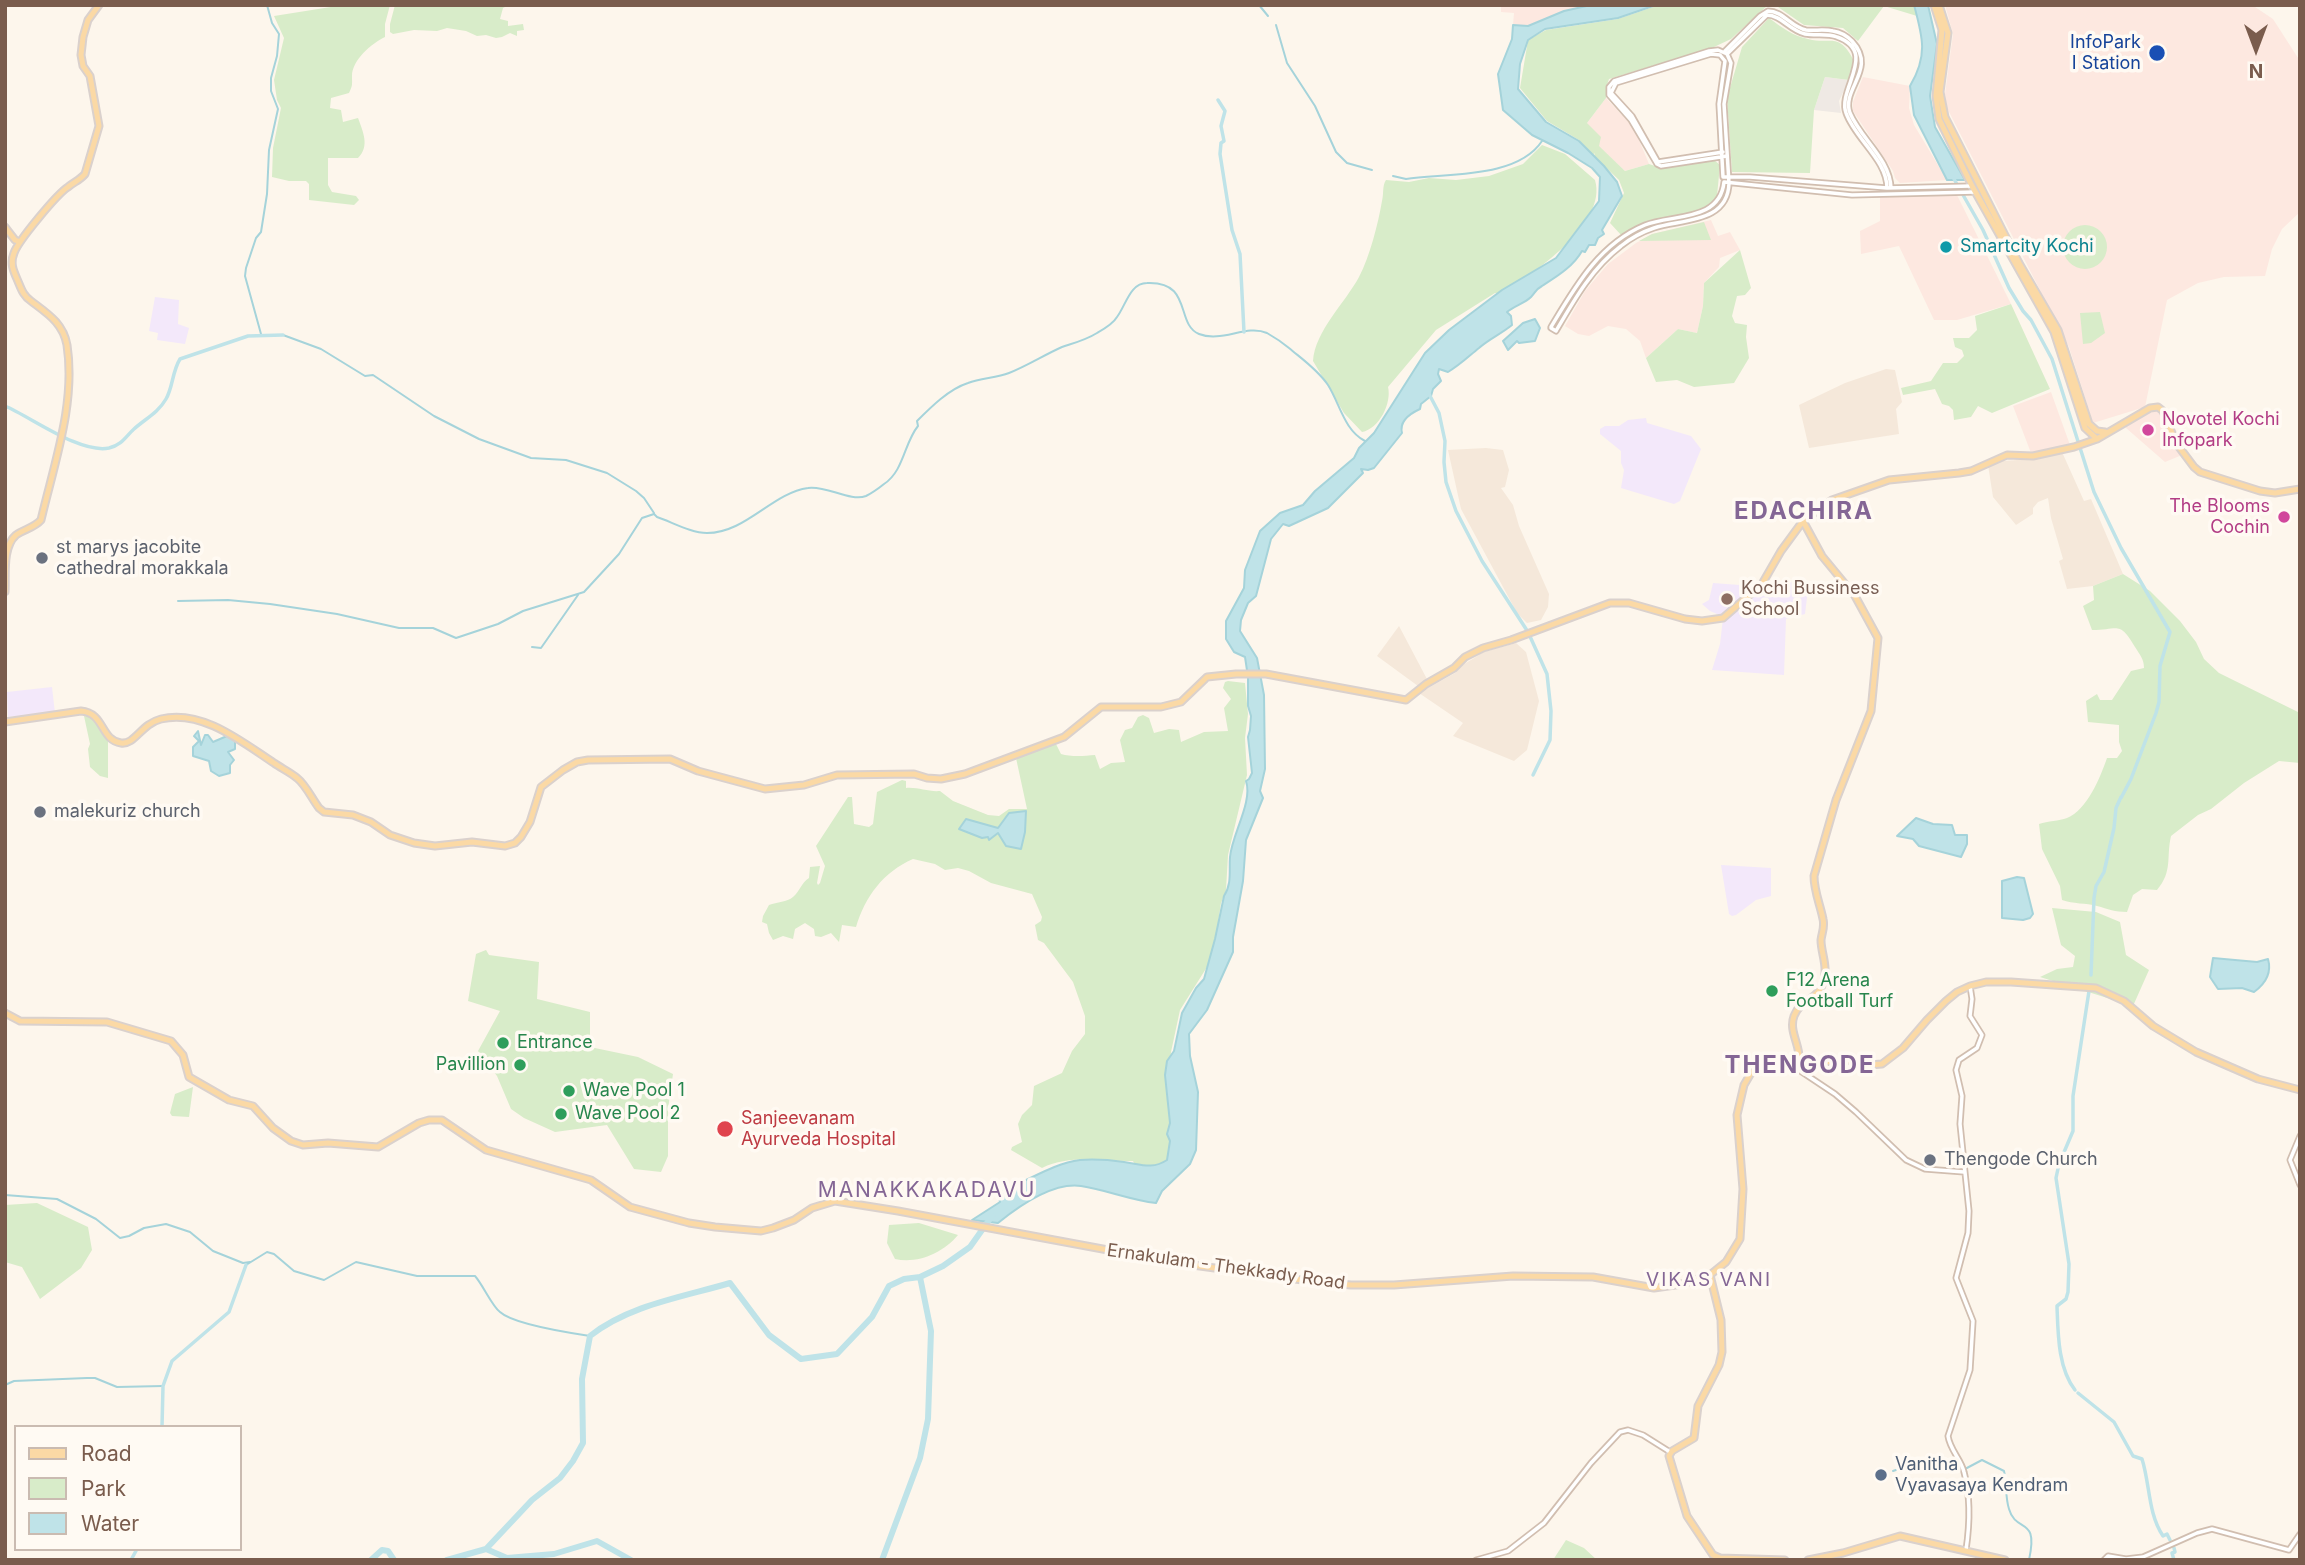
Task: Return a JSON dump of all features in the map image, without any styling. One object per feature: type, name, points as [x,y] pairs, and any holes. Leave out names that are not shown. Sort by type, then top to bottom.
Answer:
[{"type":"main road","points":[[5,592],[10,544],[15,536],[41,520],[60,436],[70,373],[66,342],[61,328],[53,317],[25,297],[12,268],[14,252],[66,187],[85,174],[99,126],[90,76],[80,55],[88,20],[99,5]]},
{"type":"main road","points":[[1936,5],[1942,30],[1936,96],[1938,112],[1971,189],[2054,332],[2089,424],[2097,431],[2108,432]]},
{"type":"main road","points":[[1936,5],[1948,33],[1940,92],[1945,117],[2020,263],[2058,330],[2085,428],[2085,444]]},
{"type":"main road","points":[[5,227],[15,240],[20,242]]},
{"type":"main road","points":[[5,722],[90,712],[96,716],[109,737],[122,743],[132,741],[149,722],[171,717],[200,721],[246,743],[298,778],[324,812],[353,815],[371,822],[397,838],[425,845],[459,842],[505,846],[515,843],[530,822],[541,787],[570,766],[588,760],[670,759],[698,771],[765,789],[804,785],[826,777],[848,774],[914,774],[927,778],[953,778],[1064,737],[1101,707],[1161,707],[1181,702],[1207,677],[1266,674],[1406,700],[1426,684],[1454,668],[1465,657],[1483,648],[1530,634],[1610,603],[1629,604],[1685,619],[1702,621],[1723,618],[1762,584],[1803,521],[1821,506],[1845,494],[1889,480],[1971,471],[2007,456],[2033,456],[2085,444],[2146,410],[2158,407],[2163,411],[2178,446],[2200,472],[2260,491],[2275,493],[2300,489]]},
{"type":"main road","points":[[2085,428],[2097,439]]},
{"type":"main road","points":[[1797,1064],[1793,1018],[1796,1010],[1817,994],[1825,971],[1821,936],[1825,928],[1814,876],[1836,800],[1871,711],[1878,638],[1855,596],[1822,556],[1803,521]]},
{"type":"main road","points":[[1785,1560],[1720,1558],[1713,1555],[1687,1516],[1669,1456],[1670,1452],[1694,1438],[1698,1426],[1698,1406],[1721,1357],[1721,1320],[1710,1275],[1726,1262],[1740,1239],[1742,1189],[1737,1115],[1744,1085],[1751,1073],[1761,1068],[1847,1060],[1869,1065],[1882,1064],[1903,1048],[1927,1020],[1957,992],[1986,982],[2011,982],[2096,988],[2124,1001],[2153,1026],[2196,1052],[2258,1079],[2300,1090]]},
{"type":"main road","name":"Ernakulam - Thekkady Road","points":[[5,1013],[20,1021],[107,1022],[171,1041],[183,1055],[189,1077],[229,1100],[253,1106],[284,1138],[303,1145],[328,1143],[378,1147],[419,1123],[442,1120],[486,1150],[591,1180],[630,1207],[689,1223],[761,1231],[794,1220],[812,1208],[830,1201],[867,1205],[1178,1263],[1351,1285],[1394,1285],[1513,1276],[1593,1277],[1654,1288],[1682,1284],[1710,1275]]},
{"type":"main road","points":[[1808,1560],[1900,1536],[2005,1560]]},
{"type":"street","points":[[1724,55],[1767,15],[1773,15],[1800,33],[1835,36],[1848,44],[1854,53],[1857,66],[1845,99],[1846,114],[1885,175],[1889,188]]},
{"type":"street","points":[[1725,154],[1661,166],[1657,164],[1631,120],[1610,98],[1609,91],[1614,82],[1709,51],[1724,55],[1731,63],[1724,96],[1726,180],[1729,191],[1724,202],[1712,214],[1655,228],[1615,250],[1586,282],[1556,331],[1551,328],[1581,278],[1611,246],[1646,225],[1709,209],[1721,195],[1726,180]]},
{"type":"street","points":[[1726,180],[1852,195],[1928,189]]},
{"type":"street","points":[[1726,180],[1971,189]]},
{"type":"street","points":[[1966,1550],[1970,1498],[1964,1472],[1948,1436],[1970,1370],[1973,1321],[1956,1278],[1969,1228],[1960,1124],[1962,1096],[1956,1067],[1959,1060],[1976,1050],[1982,1035],[1970,1016],[1970,986]]},
{"type":"street","points":[[1797,1064],[1799,1070],[1856,1112],[1906,1160],[1925,1169],[1964,1172]]},
{"type":"street","points":[[2300,1136],[2290,1160],[2300,1185]]},
{"type":"street","points":[[1476,1560],[1508,1551],[1544,1523],[1591,1463],[1620,1432],[1628,1430],[1643,1435],[1670,1452]]},
{"type":"street","points":[[2104,1560],[2108,1556],[2143,1558],[2212,1529],[2288,1550],[2300,1534]]},
{"type":"shaded area","points":[[1501,5],[1591,5],[1564,11],[1528,26],[1513,25],[1514,13],[1501,12]]},
{"type":"shaded area","points":[[1945,5],[2252,5],[2273,19],[2300,61],[2300,212],[2282,229],[2272,249],[2265,276],[2224,277],[2198,283],[2167,300],[2145,407],[2093,423],[2069,347],[1947,108],[1945,94],[1953,34]]},
{"type":"shaded area","points":[[1825,77],[1849,80],[1839,101],[1841,113],[1814,110]]},
{"type":"shaded area","points":[[1863,77],[1910,86],[1909,108],[1914,125],[1947,180],[1900,183],[1895,178],[1853,111],[1853,102]]},
{"type":"shaded area","points":[[1606,98],[1634,128],[1649,164],[1625,171],[1598,146],[1587,123]]},
{"type":"shaded area","points":[[1880,194],[1957,195],[2011,304],[1957,320],[1934,320],[1899,246],[1861,254],[1860,231],[1880,221]]},
{"type":"shaded area","points":[[1711,220],[1718,236],[1730,232],[1740,250],[1720,258],[1719,267],[1704,283],[1703,306],[1697,333],[1678,329],[1646,358],[1640,341],[1626,329],[1608,326],[1589,336],[1578,334],[1565,326],[1585,291],[1608,264],[1636,243],[1652,234]]},
{"type":"shaded area","points":[[155,297],[179,300],[178,324],[189,328],[185,344],[157,340],[158,333],[149,331]]},
{"type":"shaded area","points":[[1886,369],[1895,370],[1902,402],[1896,409],[1899,434],[1809,448],[1799,405],[1845,383]]},
{"type":"shaded area","points":[[2051,392],[2070,445],[2031,453],[2013,406]]},
{"type":"shaded area","name":"Novotel Kochi Infopark","points":[[2159,409],[2170,439],[2182,455],[2165,462],[2118,421]]},
{"type":"shaded area","points":[[1646,418],[1647,423],[1691,436],[1701,449],[1680,501],[1674,504],[1621,488],[1624,470],[1621,451],[1600,434],[1600,429],[1605,426],[1619,426],[1628,420]]},
{"type":"shaded area","points":[[1448,450],[1503,450],[1509,470],[1505,487],[1501,488],[1513,505],[1519,526],[1549,594],[1548,607],[1541,620],[1527,623],[1517,613],[1461,509]]},
{"type":"shaded area","points":[[2062,452],[2084,501],[2091,499],[2123,574],[2093,586],[2067,589],[2059,561],[2063,559],[2048,498],[2038,502],[2033,508],[2033,514],[2016,525],[1993,497],[1988,465]]},
{"type":"shaded area","points":[[1809,581],[1805,614],[1786,619],[1784,675],[1712,670],[1720,644],[1723,618],[1762,584]]},
{"type":"shaded area","name":"Kochi Bussiness School","points":[[1713,583],[1753,586],[1753,589],[1725,614],[1717,614],[1702,604],[1709,600]]},
{"type":"shaded area","points":[[1399,626],[1428,681],[1418,686],[1377,656]]},
{"type":"shaded area","points":[[1516,643],[1526,652],[1539,701],[1527,750],[1514,761],[1453,736],[1463,723],[1419,693],[1455,673],[1461,666],[1484,652]]},
{"type":"shaded area","points":[[52,687],[55,713],[8,717],[7,692]]},
{"type":"shaded area","points":[[1721,865],[1771,868],[1771,896],[1756,900],[1732,916],[1729,914]]},
{"type":"green space","points":[[390,5],[385,37],[374,43],[355,64],[349,93],[331,98],[330,108],[341,110],[343,122],[358,118],[365,144],[358,158],[328,158],[328,185],[332,192],[356,196],[359,200],[354,205],[309,200],[309,184],[306,181],[272,177],[273,148],[281,108],[274,80],[284,38],[274,16],[337,6]]},
{"type":"green space","points":[[395,5],[509,5],[503,8],[500,19],[508,21],[508,26],[523,24],[524,30],[517,31],[517,36],[510,33],[496,38],[447,28],[393,34],[390,32],[390,24]]},
{"type":"green space","points":[[1659,5],[1768,5],[1731,39],[1714,47],[1609,79],[1606,98],[1587,123],[1601,137],[1599,146],[1625,171],[1649,164],[1661,168],[1714,160],[1720,165],[1717,196],[1711,204],[1701,210],[1645,222],[1622,236],[1610,223],[1624,193],[1619,180],[1594,156],[1595,153],[1593,155],[1579,140],[1547,121],[1520,88],[1528,40],[1546,30],[1618,19]]},
{"type":"green space","points":[[1768,5],[1914,5],[1917,16],[1884,6],[1858,41],[1843,28],[1804,25],[1778,7]]},
{"type":"green space","points":[[1769,18],[1803,38],[1839,42],[1854,61],[1849,80],[1825,77],[1814,110],[1810,173],[1732,172],[1727,98],[1742,47]]},
{"type":"green space","points":[[1542,145],[1565,154],[1595,180],[1596,197],[1590,213],[1565,246],[1531,274],[1502,294],[1495,293],[1436,330],[1388,387],[1388,400],[1379,421],[1362,432],[1344,413],[1313,361],[1319,339],[1363,269],[1376,230],[1386,180],[1409,182],[1429,178],[1456,180],[1489,176],[1523,164]]},
{"type":"green space","points":[[1704,222],[1711,240],[1639,241],[1652,234]]},
{"type":"green space","points":[[2085,225],[2100,232],[2107,247],[2100,262],[2085,269],[2070,262],[2063,247],[2070,232]]},
{"type":"green space","points":[[1740,250],[1751,288],[1745,295],[1737,296],[1732,316],[1735,323],[1747,325],[1749,358],[1734,383],[1694,387],[1677,380],[1656,382],[1646,358],[1678,329],[1697,333],[1703,306],[1704,283]]},
{"type":"green space","points":[[2011,304],[2050,389],[1992,413],[1978,406],[1971,417],[1954,420],[1953,410],[1942,404],[1935,389],[1903,395],[1901,388],[1931,381],[1943,363],[1957,363],[1964,356],[1962,350],[1955,347],[1953,338],[1969,338],[1977,330],[1975,316]]},
{"type":"green space","points":[[2100,312],[2105,333],[2091,343],[2083,344],[2080,313]]},
{"type":"green space","points":[[2123,574],[2150,591],[2180,621],[2196,642],[2204,659],[2219,673],[2300,713],[2300,763],[2279,761],[2171,836],[2167,870],[2162,883],[2157,890],[2142,889],[2133,895],[2127,912],[2062,900],[2060,886],[2042,849],[2039,824],[2064,819],[2081,808],[2101,775],[2107,758],[2117,758],[2122,751],[2119,725],[2088,722],[2086,701],[2097,694],[2100,700],[2112,700],[2131,671],[2144,668],[2143,662],[2130,639],[2118,628],[2092,630],[2083,606],[2094,600],[2093,586]]},
{"type":"green space","points":[[1228,681],[1245,683],[1248,714],[1245,738],[1247,775],[1228,855],[1226,890],[1221,903],[1214,949],[1207,967],[1180,1010],[1171,1052],[1169,1154],[1167,1161],[1159,1166],[1136,1167],[1133,1161],[1087,1160],[1064,1161],[1042,1168],[1011,1150],[1022,1142],[1018,1124],[1022,1115],[1032,1105],[1034,1086],[1062,1073],[1072,1051],[1085,1034],[1085,1016],[1073,982],[1044,943],[1038,940],[1035,925],[1042,917],[1032,894],[991,883],[969,871],[958,868],[945,870],[935,864],[913,859],[884,878],[864,906],[856,927],[842,925],[839,942],[831,933],[815,936],[814,929],[805,923],[795,929],[793,939],[783,936],[773,940],[767,924],[762,922],[769,905],[788,900],[795,895],[809,878],[810,867],[820,866],[817,883],[820,883],[825,866],[816,846],[848,797],[852,797],[854,824],[869,827],[873,824],[877,792],[902,780],[906,781],[906,788],[940,791],[953,801],[988,815],[999,816],[1009,809],[1027,809],[1016,758],[1052,742],[1061,754],[1095,755],[1100,769],[1111,763],[1125,762],[1120,740],[1125,730],[1132,728],[1138,717],[1143,715],[1149,718],[1154,733],[1169,729],[1179,730],[1181,742],[1204,732],[1228,731],[1224,708],[1231,699],[1223,688]]},
{"type":"green space","points":[[84,716],[93,717],[108,738],[108,778],[100,776],[90,767],[90,744]]},
{"type":"green space","points":[[2052,908],[2096,912],[2120,922],[2126,955],[2149,970],[2133,1006],[2040,977],[2057,969],[2073,967],[2075,956],[2061,945]]},
{"type":"green space","points":[[486,950],[489,955],[539,962],[537,999],[590,1012],[590,1047],[638,1057],[673,1074],[668,1109],[668,1156],[661,1172],[634,1169],[607,1125],[555,1132],[511,1109],[497,1076],[478,1051],[500,1011],[468,1001],[476,954]]},
{"type":"green space","points":[[193,1087],[189,1117],[172,1116],[170,1113],[175,1094]]},
{"type":"green space","points":[[37,1203],[88,1227],[92,1250],[81,1268],[40,1299],[22,1267],[5,1262],[5,1205]]},
{"type":"green space","points":[[919,1223],[958,1235],[930,1256],[912,1260],[895,1259],[887,1243],[889,1225]]},
{"type":"green space","points":[[1566,1540],[1584,1548],[1597,1560],[1553,1560]]},
{"type":"water","points":[[1591,5],[1656,5],[1618,18],[1545,29],[1528,40],[1520,64],[1518,89],[1546,122],[1579,141],[1617,182],[1622,196],[1602,230],[1604,234],[1598,238],[1595,245],[1589,245],[1585,252],[1582,251],[1564,271],[1538,288],[1529,299],[1507,312],[1511,316],[1512,325],[1448,372],[1439,369],[1441,381],[1433,389],[1431,396],[1421,404],[1420,409],[1406,418],[1402,433],[1374,468],[1361,469],[1363,473],[1328,508],[1289,526],[1283,524],[1271,539],[1256,596],[1248,603],[1241,620],[1240,631],[1257,658],[1264,695],[1265,769],[1260,791],[1263,798],[1246,840],[1233,952],[1207,1010],[1189,1034],[1190,1056],[1198,1092],[1196,1150],[1190,1164],[1162,1191],[1156,1203],[1081,1186],[1070,1186],[1048,1191],[998,1223],[972,1220],[1000,1202],[998,1192],[1069,1162],[1102,1160],[1151,1166],[1167,1160],[1170,1141],[1167,1134],[1170,1123],[1165,1075],[1167,1061],[1174,1051],[1182,1013],[1204,979],[1228,887],[1232,848],[1245,808],[1246,781],[1252,773],[1248,737],[1251,716],[1245,657],[1234,652],[1226,639],[1226,621],[1244,588],[1245,570],[1260,531],[1280,513],[1303,505],[1315,491],[1354,458],[1359,448],[1374,433],[1425,353],[1449,330],[1502,290],[1556,258],[1599,201],[1600,177],[1592,168],[1532,135],[1503,110],[1498,74],[1512,39],[1513,25],[1528,26],[1564,11]]},
{"type":"water","points":[[1914,5],[1928,5],[1937,44],[1930,96],[1935,127],[1965,180],[1947,180],[1914,115],[1910,86],[1922,56],[1922,47]]},
{"type":"water","points":[[1535,319],[1540,328],[1535,341],[1517,341],[1508,350],[1503,341],[1523,323]]},
{"type":"water","points":[[198,731],[201,745],[205,735],[213,742],[227,736],[235,740],[235,749],[228,752],[234,760],[230,765],[230,773],[219,776],[211,771],[209,761],[193,756],[193,747],[199,741],[194,736]]},
{"type":"water","points":[[1026,811],[1021,849],[1006,846],[998,833],[989,840],[988,837],[982,838],[959,829],[966,819],[998,828],[1009,813]]},
{"type":"water","points":[[1916,818],[1933,824],[1952,825],[1955,835],[1967,835],[1967,844],[1961,857],[1919,846],[1913,839],[1897,836]]},
{"type":"water","points":[[2024,878],[2033,914],[2023,920],[2002,918],[2002,881]]},
{"type":"water","points":[[2213,958],[2257,962],[2268,959],[2268,973],[2264,982],[2254,992],[2242,988],[2218,989],[2210,977]]},
{"type":"waterway","points":[[261,334],[245,276],[256,238],[261,232],[267,194],[269,150],[278,109],[271,91],[271,78],[279,34],[272,23],[267,5]]},
{"type":"waterway","points":[[1259,5],[1268,16]]},
{"type":"waterway","points":[[1276,25],[1287,63],[1315,106],[1336,152],[1347,163],[1372,170]]},
{"type":"waterway","points":[[1218,100],[1225,111],[1221,126],[1224,141],[1221,143],[1220,154],[1232,230],[1240,254],[1244,332]]},
{"type":"waterway","points":[[1393,176],[1406,179],[1499,168],[1531,153],[1542,141]]},
{"type":"waterway","points":[[1954,179],[1983,230],[2009,288],[2031,320],[2052,359],[2094,492],[2121,548],[2170,632],[2160,666],[2156,713],[2121,798]]},
{"type":"waterway","points":[[178,601],[228,600],[270,604],[337,614],[399,628],[433,628],[456,638],[498,624],[523,611],[584,592],[619,554],[642,518],[654,514],[688,529],[707,533],[734,527],[795,491],[815,488],[853,497],[866,496],[896,472],[918,426],[917,421],[947,394],[968,383],[1009,373],[1093,335],[1115,320],[1136,287],[1147,283],[1161,284],[1171,289],[1181,304],[1187,322],[1199,334],[1216,336],[1259,331],[1284,344],[1324,380],[1347,423],[1365,441]]},
{"type":"waterway","points":[[283,335],[321,349],[365,376],[373,375],[434,416],[479,439],[531,458],[566,460],[607,473],[636,491],[654,513]]},
{"type":"waterway","points":[[5,406],[84,446],[113,447],[121,443],[163,404],[180,359],[248,336],[283,335]]},
{"type":"waterway","points":[[1429,394],[1439,413],[1445,441],[1446,482],[1456,511],[1482,561],[1528,632],[1547,674],[1551,711],[1550,740],[1533,775]]},
{"type":"waterway","points":[[532,647],[541,648],[578,595]]},
{"type":"waterway","points":[[2091,975],[2096,886],[2104,872],[2116,808],[2121,797]]},
{"type":"waterway","points":[[2075,1390],[2065,1372],[2059,1339],[2057,1306],[2066,1299],[2069,1264],[2056,1178],[2073,1131],[2073,1096],[2089,991]]},
{"type":"waterway","points":[[5,1195],[57,1199],[96,1219],[120,1238],[144,1228],[166,1224],[190,1232],[213,1251],[243,1263],[250,1262]]},
{"type":"waterway","points":[[882,1560],[920,1458],[928,1419],[931,1331],[920,1277],[943,1266],[970,1247],[992,1216]]},
{"type":"waterway","points":[[246,1265],[267,1252],[274,1254],[294,1271],[324,1280],[356,1262],[417,1276],[475,1276],[497,1309],[507,1316],[542,1327],[590,1336]]},
{"type":"waterway","points":[[162,1425],[163,1386],[172,1361],[229,1312],[246,1265]]},
{"type":"waterway","points":[[447,1560],[486,1549],[532,1500],[560,1478],[573,1461],[583,1443],[582,1379],[590,1336],[605,1325],[639,1309],[730,1283],[769,1335],[801,1359],[837,1354],[872,1317],[889,1286],[904,1279],[920,1277]]},
{"type":"waterway","points":[[5,1385],[14,1381],[95,1378],[117,1387],[163,1386]]},
{"type":"waterway","points":[[2078,1393],[2114,1422],[2133,1456],[2142,1459],[2158,1527],[2163,1536],[2167,1534],[2170,1540]]},
{"type":"waterway","points":[[1965,1469],[1982,1460],[2004,1471],[2012,1517],[2029,1531],[2031,1537],[2029,1560]]},
{"type":"waterway","points":[[1893,1471],[1919,1462],[1961,1470]]},
{"type":"waterway","points":[[486,1549],[507,1558],[554,1554],[597,1541],[631,1560]]},
{"type":"waterway","points":[[2174,1548],[2174,1560]]},
{"type":"waterway","points":[[371,1560],[382,1550],[388,1551],[394,1560]]},
{"type":"waterway","points":[[131,1560],[136,1551]]},
{"type":"place","name":"InfoPark I Station","points":[[2157,53]]},
{"type":"place","name":"Smartcity Kochi","points":[[1946,247]]},
{"type":"place","name":"Novotel Kochi Infopark","points":[[2148,430]]},
{"type":"place","name":"The Blooms Cochin","points":[[2284,517]]},
{"type":"place","name":"st marys jacobite cathedral morakkala","points":[[42,558]]},
{"type":"place","name":"Kochi Bussiness School","points":[[1727,599]]},
{"type":"place","name":"malekuriz church","points":[[40,812]]},
{"type":"place","name":"F12 Arena Football Turf","points":[[1772,991]]},
{"type":"place","name":"Entrance","points":[[503,1043]]},
{"type":"place","name":"Pavillion","points":[[520,1065]]},
{"type":"place","name":"Wave Pool 1","points":[[569,1091]]},
{"type":"place","name":"Wave Pool 2","points":[[561,1114]]},
{"type":"place","name":"Sanjeevanam Ayurveda Hospital","points":[[725,1129]]},
{"type":"place","name":"Thengode Church","points":[[1930,1160]]},
{"type":"place","name":"Vanitha Vyavasaya Kendram","points":[[1881,1475]]},
{"type":"district","name":"EDACHIRA","points":[[1804,512]]},
{"type":"district","name":"THENGODE","points":[[1800,1066]]},
{"type":"district","name":"MANAKKAKADAVU","points":[[927,1191]]},
{"type":"district","name":"VIKAS VANI","points":[[1709,1280]]}]
